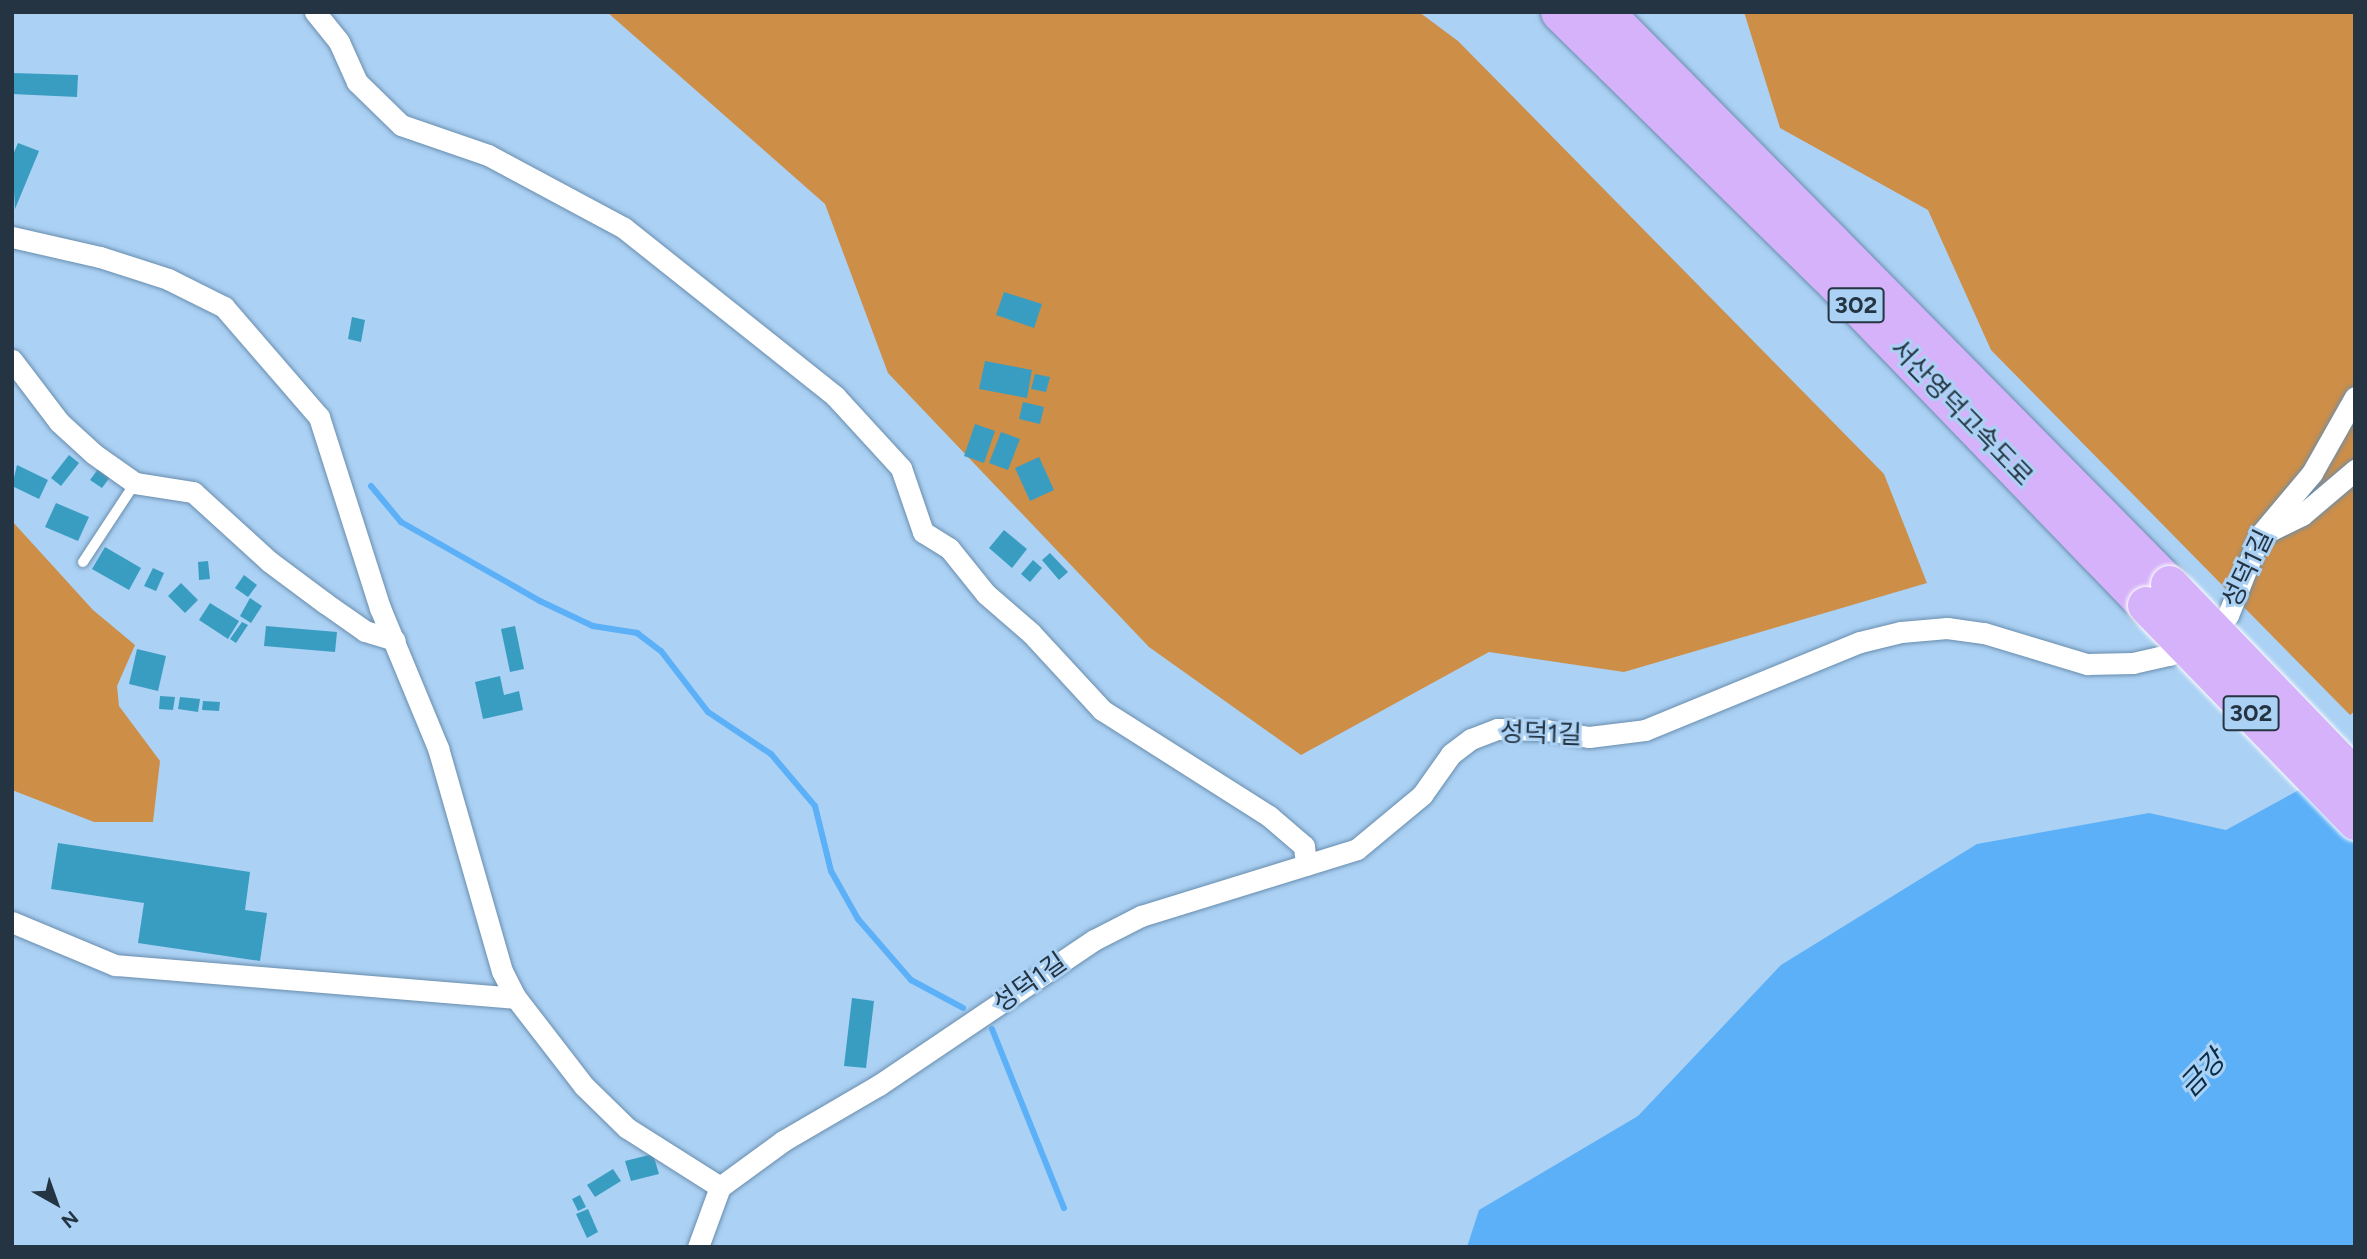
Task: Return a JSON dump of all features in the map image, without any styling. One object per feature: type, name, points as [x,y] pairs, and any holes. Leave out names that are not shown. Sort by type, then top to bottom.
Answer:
[{"type":"highway","name":"서산영덕고속도로","points":[[1559,12],[2157,594],[2355,777]]},
{"type":"highway","name":"서산영덕고속도로","points":[[1605,12],[2157,594],[2355,821]]},
{"type":"street","points":[[315,12],[340,42],[357,82],[401,125],[488,155],[624,228],[835,396],[901,468],[923,532],[949,548],[986,594],[1031,634],[1102,710],[1269,816],[1304,846],[1306,864]]},
{"type":"street","points":[[12,237],[100,257],[168,279],[224,307],[267,352],[318,417],[353,528],[438,748],[502,971],[516,998],[584,1086],[627,1128],[720,1187],[698,1247]]},
{"type":"street","points":[[12,360],[59,422],[135,483],[193,492],[270,562],[325,603],[365,631],[395,640]]},
{"type":"street","name":"성덕1길","points":[[720,1187],[783,1141],[879,1085],[1094,940],[1141,916],[1357,849],[1386,830],[1423,795],[1451,754],[1497,729],[1546,730],[1589,737],[1645,730],[1860,642],[1901,632],[1947,628],[1984,633],[2088,664],[2169,655],[2201,642],[2228,615],[2260,535],[2312,473],[2355,397]]},
{"type":"street","points":[[2260,535],[2302,515],[2355,470]]},
{"type":"street","points":[[12,922],[115,965],[188,970],[203,976],[516,998]]},
{"type":"lane","points":[[83,562],[135,483]]},
{"type":"shaded area","points":[[607,12],[1419,12],[1458,41],[1884,474],[1927,583],[1624,672],[1489,652],[1301,755],[1149,647],[888,373],[825,204]]},
{"type":"shaded area","points":[[1744,12],[2355,12],[2355,711],[2350,715],[1991,350],[1928,210],[1780,128]]},
{"type":"shaded area","points":[[12,521],[93,610],[135,645],[117,686],[119,706],[160,761],[153,822],[94,822],[12,790]]},
{"type":"water","name":"금강","points":[[2355,759],[2355,1247],[1467,1247],[1479,1210],[1638,1116],[1781,965],[1977,844],[2149,813],[2226,830]]},
{"type":"building","points":[[12,73],[78,75],[77,97],[12,94]]},
{"type":"building","points":[[18,143],[39,151],[15,209],[12,157]]},
{"type":"building","points":[[1004,292],[1042,304],[1034,328],[996,315]]},
{"type":"building","points":[[352,317],[365,320],[361,342],[348,339]]},
{"type":"building","points":[[985,361],[1032,370],[1027,398],[979,389]]},
{"type":"building","points":[[1035,374],[1050,377],[1046,392],[1031,389]]},
{"type":"building","points":[[1023,402],[1044,407],[1040,424],[1019,419]]},
{"type":"building","points":[[975,424],[995,431],[984,463],[964,456]]},
{"type":"building","points":[[1001,432],[1020,439],[1008,470],[989,463]]},
{"type":"building","points":[[69,455],[79,463],[61,486],[51,478]]},
{"type":"building","points":[[1039,457],[1054,490],[1030,501],[1015,468]]},
{"type":"building","points":[[17,465],[48,480],[39,499],[12,486]]},
{"type":"building","points":[[101,465],[113,473],[102,488],[90,480]]},
{"type":"building","points":[[56,503],[89,517],[78,541],[45,527]]},
{"type":"building","points":[[1004,530],[1027,549],[1012,568],[989,548]]},
{"type":"building","points":[[105,547],[141,568],[129,590],[92,569]]},
{"type":"building","points":[[1050,553],[1068,572],[1059,580],[1042,560]]},
{"type":"building","points":[[1033,560],[1042,568],[1030,582],[1021,574]]},
{"type":"building","points":[[208,561],[210,579],[199,580],[198,562]]},
{"type":"building","points":[[153,568],[164,573],[156,591],[144,586]]},
{"type":"building","points":[[244,575],[257,585],[248,597],[235,588]]},
{"type":"building","points":[[181,583],[198,600],[185,613],[168,596]]},
{"type":"building","points":[[250,598],[262,606],[251,623],[240,616]]},
{"type":"building","points":[[210,603],[239,621],[228,639],[199,620]]},
{"type":"building","points":[[242,622],[248,625],[236,643],[230,639]]},
{"type":"building","points":[[266,626],[337,632],[335,652],[264,646]]},
{"type":"building","points":[[515,626],[524,669],[510,672],[501,629]]},
{"type":"building","points":[[137,649],[166,656],[158,691],[129,684]]},
{"type":"building","points":[[500,676],[504,695],[519,691],[523,710],[483,719],[475,682]]},
{"type":"building","points":[[160,696],[175,697],[173,710],[159,709]]},
{"type":"building","points":[[180,697],[200,699],[198,712],[178,709]]},
{"type":"building","points":[[203,701],[220,702],[219,711],[202,710]]},
{"type":"building","points":[[58,843],[250,872],[245,910],[267,913],[260,961],[138,943],[144,903],[51,889]]},
{"type":"building","points":[[852,998],[874,1001],[866,1068],[844,1066]]},
{"type":"building","points":[[653,1154],[659,1174],[631,1181],[625,1161]]},
{"type":"building","points":[[613,1169],[621,1181],[595,1197],[587,1185]]},
{"type":"building","points":[[580,1195],[586,1207],[578,1211],[572,1199]]},
{"type":"building","points":[[588,1209],[598,1232],[587,1238],[576,1214]]},
{"type":"waterway","points":[[371,486],[401,522],[540,601],[593,626],[637,633],[661,651],[708,712],[771,754],[815,806],[831,871],[858,919],[911,980],[963,1008]]},
{"type":"waterway","points":[[992,1029],[1064,1208]]}]
